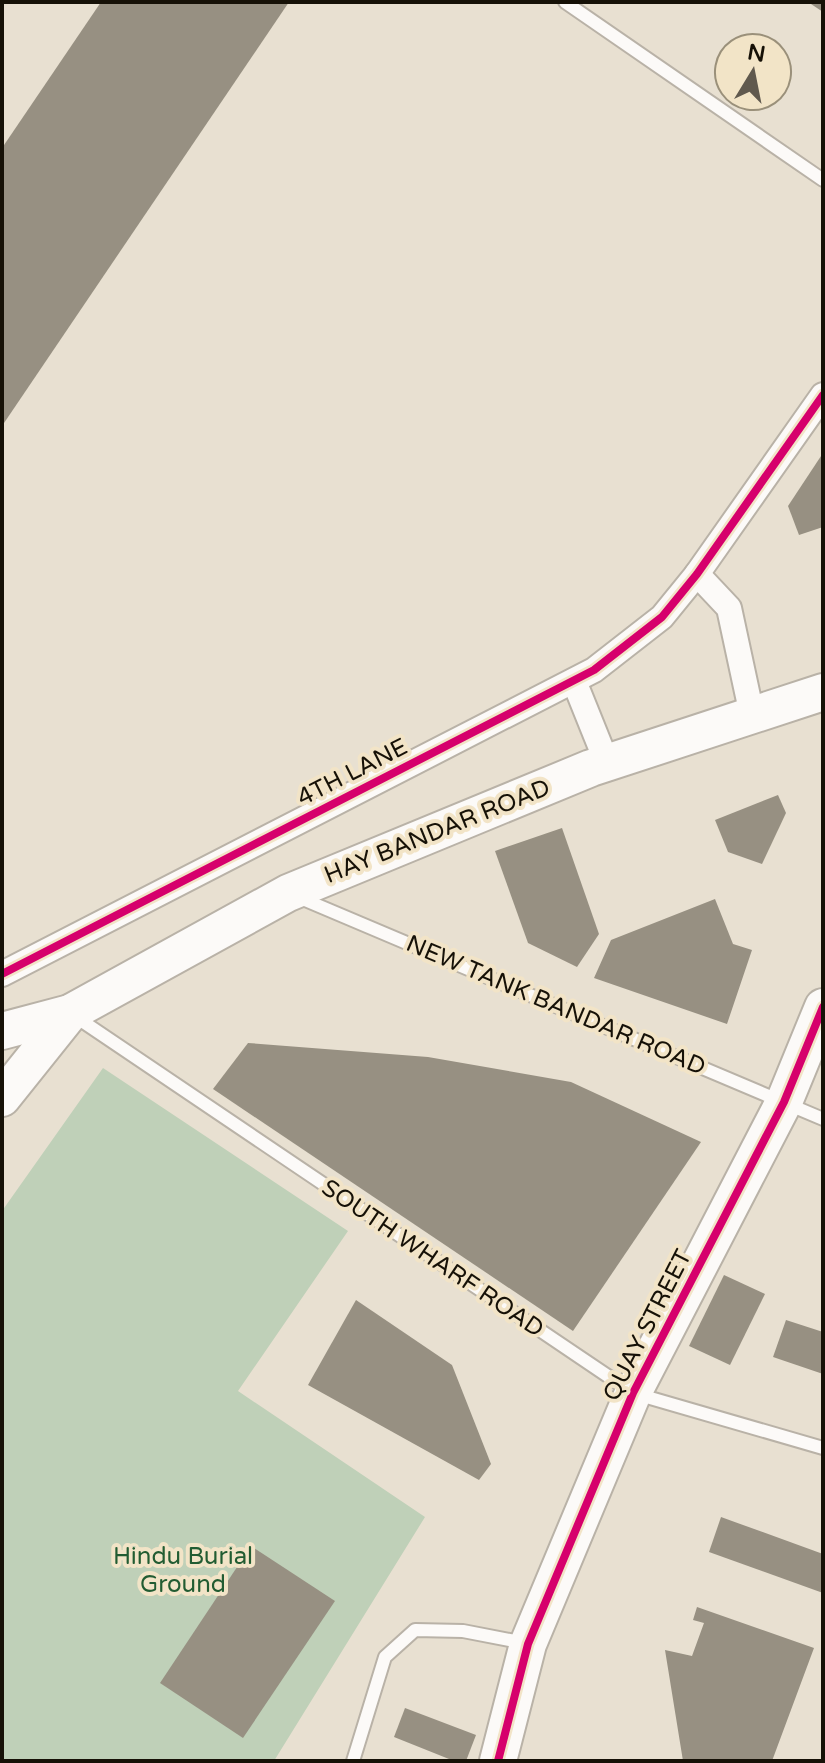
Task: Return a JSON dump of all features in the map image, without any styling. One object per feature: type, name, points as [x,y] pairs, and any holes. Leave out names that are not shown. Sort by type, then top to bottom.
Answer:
[{"type":"street","name":"4TH LANE","points":[[2,974],[594,670],[662,617],[697,574],[823,395]]},
{"type":"street","points":[[697,574],[729,608],[752,715]]},
{"type":"street","points":[[574,681],[607,763]]},
{"type":"street","name":"HAY BANDAR ROAD","points":[[70,1013],[288,893],[607,763],[823,692]]},
{"type":"street","name":"QUAY STREET","points":[[498,1761],[528,1644],[633,1393],[784,1102],[823,1007]]},
{"type":"street","points":[[2,1031],[70,1013]]},
{"type":"street","points":[[2,1098],[70,1013]]},
{"type":"lane","points":[[565,2],[823,180]]},
{"type":"lane","name":"NEW TANK BANDAR ROAD","points":[[288,893],[823,1119]]},
{"type":"lane","name":"SOUTH WHARF ROAD","points":[[70,1013],[633,1393],[823,1448]]},
{"type":"lane","points":[[353,1761],[385,1657],[415,1630],[463,1631],[528,1644]]},
{"type":"green space","name":"Hindu Burial Ground","points":[[103,1068],[348,1231],[238,1391],[425,1517],[274,1761],[2,1761],[2,1211]]},
{"type":"building","points":[[101,2],[289,2],[2,426],[2,148]]},
{"type":"building","points":[[808,2],[823,2],[823,12]]},
{"type":"building","points":[[823,453],[823,527],[799,535],[788,506]]},
{"type":"building","points":[[778,795],[786,813],[762,864],[728,852],[715,820]]},
{"type":"building","points":[[562,828],[599,934],[577,967],[528,943],[495,851]]},
{"type":"building","points":[[715,899],[733,944],[752,950],[727,1024],[594,978],[611,940]]},
{"type":"building","points":[[248,1043],[428,1057],[571,1082],[701,1142],[573,1331],[213,1089]]},
{"type":"building","points":[[724,1275],[765,1294],[730,1365],[689,1346]]},
{"type":"building","points":[[356,1300],[452,1365],[491,1464],[479,1480],[308,1385]]},
{"type":"building","points":[[786,1320],[823,1332],[823,1374],[773,1357]]},
{"type":"building","points":[[721,1517],[823,1554],[823,1593],[709,1552]]},
{"type":"building","points":[[251,1546],[335,1601],[243,1738],[160,1683]]},
{"type":"building","points":[[697,1607],[814,1648],[772,1761],[683,1761],[665,1650],[692,1656],[704,1623],[693,1620]]},
{"type":"building","points":[[405,1708],[476,1735],[466,1761],[454,1761],[394,1737]]},
{"type":"cycle path","points":[[2,974],[594,670],[662,617],[697,574],[823,395]]},
{"type":"cycle path","points":[[498,1761],[528,1644],[633,1393],[784,1102],[823,1007]]}]
